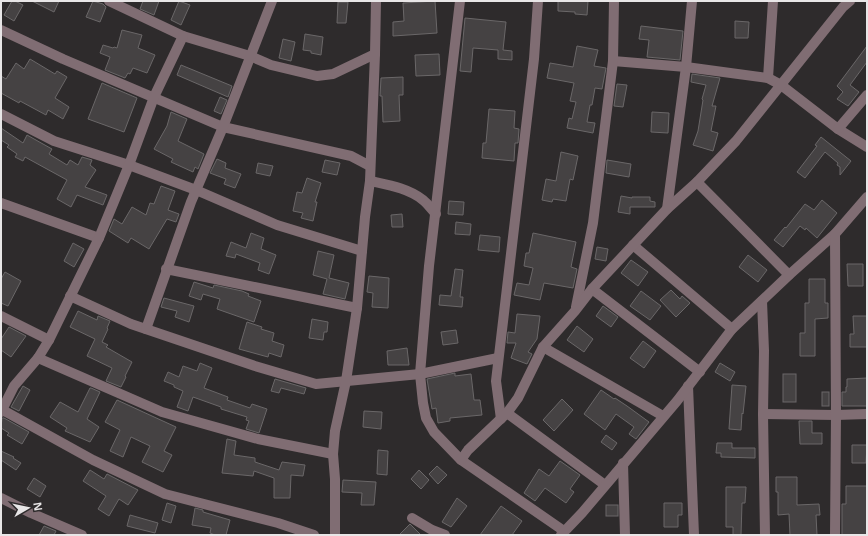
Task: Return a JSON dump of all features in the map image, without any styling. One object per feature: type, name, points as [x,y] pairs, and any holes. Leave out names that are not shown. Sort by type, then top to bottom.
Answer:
[{"type":"street","points":[[109,1],[183,36],[250,56],[271,65],[317,76],[333,74],[375,54]]},
{"type":"street","points":[[146,328],[166,269],[196,190],[223,127],[272,1]]},
{"type":"street","points":[[335,535],[335,479],[333,454],[335,431],[346,381],[357,308],[370,181],[376,1]]},
{"type":"street","points":[[460,1],[429,266],[420,374],[423,403],[426,418],[434,432],[461,460],[562,533],[582,513],[700,372],[732,329],[835,234],[867,197]]},
{"type":"street","points":[[538,1],[534,59],[496,381],[504,416],[605,485]]},
{"type":"street","points":[[575,311],[593,223],[613,61],[614,1]]},
{"type":"street","points":[[667,209],[686,67],[692,1]]},
{"type":"street","points":[[768,78],[773,1]]},
{"type":"street","points":[[461,460],[468,450],[504,416],[518,398],[543,347],[575,311],[592,289],[633,245],[736,141],[845,3]]},
{"type":"street","points":[[1,30],[63,59],[223,127],[351,156],[370,166]]},
{"type":"street","points":[[183,36],[154,97],[129,165],[99,238],[49,340],[38,358],[14,386],[1,410],[93,460],[165,494],[278,523],[314,535]]},
{"type":"street","points":[[613,61],[686,67],[768,78],[781,85],[838,130],[867,147]]},
{"type":"street","points":[[838,130],[867,95]]},
{"type":"street","points":[[1,114],[54,141],[129,165],[196,190],[277,225],[362,251]]},
{"type":"street","points":[[370,181],[398,188],[424,200],[436,214]]},
{"type":"street","points":[[697,182],[788,276]]},
{"type":"street","points":[[1,203],[99,238]]},
{"type":"street","points":[[835,234],[835,535]]},
{"type":"street","points":[[633,245],[732,329]]},
{"type":"street","points":[[166,269],[357,308]]},
{"type":"street","points":[[592,289],[700,372]]},
{"type":"street","points":[[70,296],[131,324],[255,366],[316,384],[420,374],[498,358]]},
{"type":"street","points":[[762,301],[764,351],[763,414],[765,535]]},
{"type":"street","points":[[1,316],[49,340]]},
{"type":"street","points":[[543,347],[663,416]]},
{"type":"street","points":[[38,358],[162,412],[258,439],[333,454]]},
{"type":"street","points":[[688,386],[694,535]]},
{"type":"street","points":[[763,414],[867,414]]},
{"type":"street","points":[[624,463],[625,535]]},
{"type":"street","points":[[1,498],[82,535]]},
{"type":"street","points":[[412,518],[432,530],[445,535]]},
{"type":"building","points":[[12,1],[23,5],[14,21],[4,15]]},
{"type":"building","points":[[32,1],[59,1],[54,12]]},
{"type":"building","points":[[93,1],[103,4],[106,7],[100,22],[86,17]]},
{"type":"building","points":[[143,1],[159,1],[154,15],[140,9]]},
{"type":"building","points":[[179,1],[190,5],[181,25],[171,20]]},
{"type":"building","points":[[435,1],[437,33],[393,36],[393,22],[404,21],[403,3]]},
{"type":"building","points":[[558,1],[588,1],[587,15],[575,14],[575,12],[558,11]]},
{"type":"building","points":[[338,2],[348,2],[346,23],[337,23]]},
{"type":"building","points":[[465,18],[506,22],[503,50],[512,51],[512,60],[498,59],[498,50],[473,48],[471,72],[460,71]]},
{"type":"building","points":[[735,21],[749,22],[748,38],[735,38]]},
{"type":"building","points":[[641,26],[683,31],[680,60],[647,57],[649,40],[639,39]]},
{"type":"building","points":[[122,30],[142,35],[138,48],[155,55],[147,73],[133,68],[130,74],[128,73],[125,78],[105,70],[110,57],[100,53],[103,45],[117,48]]},
{"type":"building","points":[[305,34],[323,37],[321,55],[303,50]]},
{"type":"building","points":[[283,39],[295,42],[291,61],[279,58]]},
{"type":"building","points":[[577,46],[598,50],[594,66],[606,68],[602,89],[595,88],[592,105],[590,105],[587,122],[595,123],[593,133],[567,128],[569,118],[572,119],[576,102],[570,101],[574,83],[547,78],[550,63],[573,67]]},
{"type":"building","points":[[867,46],[867,62],[850,85],[859,92],[848,106],[837,99],[843,92],[837,86]]},
{"type":"building","points":[[439,54],[440,75],[416,76],[415,55]]},
{"type":"building","points":[[30,59],[55,74],[57,71],[67,77],[55,98],[69,107],[63,119],[48,110],[46,115],[1,93],[1,76],[6,79],[16,63],[24,69]]},
{"type":"building","points":[[181,65],[232,86],[228,97],[177,75]]},
{"type":"building","points":[[692,74],[720,78],[712,106],[716,106],[711,131],[718,133],[713,151],[693,145],[698,131],[702,99],[706,85],[691,82]]},
{"type":"building","points":[[403,77],[403,95],[399,95],[400,121],[383,122],[382,96],[380,96],[381,78]]},
{"type":"building","points":[[102,83],[137,98],[124,132],[88,119]]},
{"type":"building","points":[[617,84],[627,85],[623,107],[614,106]]},
{"type":"building","points":[[220,97],[227,100],[221,114],[214,111]]},
{"type":"building","points":[[489,109],[515,111],[514,128],[519,129],[518,143],[515,143],[514,161],[482,158],[483,143],[486,143]]},
{"type":"building","points":[[171,112],[187,119],[178,141],[204,154],[198,169],[195,167],[193,172],[171,162],[173,159],[154,149],[167,126]]},
{"type":"building","points":[[652,112],[669,113],[668,133],[651,132]]},
{"type":"building","points":[[1,128],[23,143],[27,135],[52,149],[49,154],[67,165],[70,160],[78,165],[82,157],[92,160],[90,165],[96,170],[85,187],[107,195],[103,205],[77,195],[71,207],[57,199],[67,180],[25,157],[23,161],[15,157],[17,154],[7,147],[9,145],[1,140]]},
{"type":"building","points":[[821,137],[851,161],[840,175],[840,167],[837,165],[838,163],[825,152],[805,178],[797,172],[817,146],[815,145]]},
{"type":"building","points":[[561,152],[578,156],[573,180],[570,179],[566,201],[553,199],[552,202],[542,200],[546,179],[556,181]]},
{"type":"building","points":[[217,159],[226,163],[225,168],[241,174],[235,188],[224,184],[226,179],[210,173]]},
{"type":"building","points":[[325,160],[340,163],[337,175],[322,172]]},
{"type":"building","points":[[607,160],[631,164],[629,177],[606,173]]},
{"type":"building","points":[[258,163],[273,166],[270,176],[256,173]]},
{"type":"building","points":[[307,178],[321,183],[315,202],[317,202],[313,221],[301,218],[303,213],[293,211],[297,192],[302,193]]},
{"type":"building","points":[[161,186],[175,191],[168,210],[179,214],[176,222],[167,219],[149,249],[131,238],[128,243],[109,231],[114,219],[122,224],[132,207],[146,215],[150,203],[154,204]]},
{"type":"building","points":[[621,196],[632,198],[650,197],[650,201],[655,202],[655,207],[630,207],[630,214],[618,212]]},
{"type":"building","points":[[822,200],[837,213],[817,238],[806,228],[805,230],[800,226],[783,247],[774,240],[785,227],[786,228],[805,204],[814,210]]},
{"type":"building","points":[[449,201],[464,202],[463,215],[448,214]]},
{"type":"building","points":[[402,214],[403,227],[392,227],[391,215]]},
{"type":"building","points":[[456,222],[471,224],[470,235],[455,234]]},
{"type":"building","points":[[251,233],[264,238],[261,249],[276,255],[269,274],[258,270],[260,263],[236,254],[235,258],[226,256],[231,242],[246,248]]},
{"type":"building","points":[[533,233],[576,242],[571,267],[577,269],[573,288],[544,283],[540,300],[514,295],[517,283],[529,285],[533,268],[524,266],[526,253],[529,253]]},
{"type":"building","points":[[480,235],[500,237],[499,252],[478,250]]},
{"type":"building","points":[[73,243],[84,249],[74,267],[64,261]]},
{"type":"building","points":[[597,247],[608,249],[606,261],[595,259]]},
{"type":"building","points":[[318,251],[334,255],[329,278],[349,283],[345,299],[323,294],[327,279],[313,275]]},
{"type":"building","points":[[748,255],[767,270],[758,282],[739,267]]},
{"type":"building","points":[[631,260],[648,272],[638,286],[621,273]]},
{"type":"building","points":[[847,264],[863,264],[863,286],[848,286]]},
{"type":"building","points":[[455,269],[463,270],[460,297],[463,297],[462,307],[439,305],[440,295],[451,296]]},
{"type":"building","points":[[5,272],[21,281],[8,306],[1,303],[1,279]]},
{"type":"building","points":[[369,276],[389,278],[388,308],[372,307],[373,293],[367,292]]},
{"type":"building","points":[[809,279],[825,279],[825,303],[828,303],[828,318],[815,319],[815,356],[800,356],[800,333],[805,333],[805,303],[809,303]]},
{"type":"building","points":[[194,282],[213,288],[214,285],[242,291],[249,294],[248,296],[261,301],[254,322],[217,309],[220,299],[203,294],[201,300],[189,296]]},
{"type":"building","points":[[671,290],[680,299],[682,296],[690,303],[676,317],[660,300]]},
{"type":"building","points":[[641,291],[661,306],[650,320],[630,306]]},
{"type":"building","points":[[164,298],[194,306],[189,322],[175,317],[177,311],[161,307]]},
{"type":"building","points":[[603,306],[618,317],[611,327],[596,316]]},
{"type":"building","points":[[78,311],[97,320],[98,316],[110,321],[102,342],[108,345],[106,347],[132,362],[121,387],[106,381],[112,368],[87,356],[95,339],[70,327]]},
{"type":"building","points":[[517,314],[540,316],[537,339],[528,352],[532,354],[527,364],[511,358],[516,343],[507,343],[508,332],[515,333]]},
{"type":"building","points":[[853,316],[867,316],[867,347],[850,347],[850,334],[854,334]]},
{"type":"building","points":[[312,319],[328,322],[327,332],[324,332],[323,340],[309,338]]},
{"type":"building","points":[[247,322],[262,327],[261,329],[274,333],[272,341],[284,345],[281,357],[269,353],[268,357],[239,349]]},
{"type":"building","points":[[577,326],[593,339],[584,352],[567,340]]},
{"type":"building","points":[[9,327],[26,336],[11,357],[1,350],[1,339]]},
{"type":"building","points":[[456,330],[458,343],[443,345],[441,332]]},
{"type":"building","points":[[643,341],[656,351],[644,368],[630,358]]},
{"type":"building","points":[[407,348],[409,365],[388,365],[387,351]]},
{"type":"building","points":[[200,363],[212,368],[204,388],[228,397],[227,400],[250,408],[252,404],[267,409],[259,433],[246,429],[249,421],[246,420],[247,417],[221,409],[221,407],[193,397],[188,411],[177,407],[183,391],[164,381],[168,372],[179,377],[183,366],[197,371]]},
{"type":"building","points":[[720,363],[735,372],[730,381],[715,372]]},
{"type":"building","points":[[455,373],[455,376],[471,374],[474,400],[480,400],[482,415],[450,418],[450,421],[438,423],[436,408],[432,409],[427,379]]},
{"type":"building","points":[[783,374],[796,374],[796,402],[783,402]]},
{"type":"building","points":[[867,378],[867,406],[842,406],[842,392],[846,392],[847,379]]},
{"type":"building","points":[[275,379],[306,388],[304,394],[281,388],[279,393],[271,391]]},
{"type":"building","points":[[732,385],[746,386],[741,430],[729,429]]},
{"type":"building","points":[[23,386],[30,390],[19,411],[11,407]]},
{"type":"building","points":[[91,388],[100,392],[87,419],[99,427],[90,442],[65,431],[67,428],[50,417],[60,402],[78,412]]},
{"type":"building","points":[[601,390],[649,422],[636,439],[629,434],[634,427],[616,414],[605,430],[584,414]]},
{"type":"building","points":[[822,392],[829,392],[829,406],[822,406]]},
{"type":"building","points":[[562,399],[573,410],[554,431],[543,420]]},
{"type":"building","points":[[117,400],[176,427],[164,451],[172,455],[163,472],[142,462],[150,446],[131,437],[123,457],[110,451],[120,430],[105,422]]},
{"type":"building","points":[[364,411],[382,412],[381,429],[363,427]]},
{"type":"building","points":[[2,418],[29,432],[22,444],[7,435],[9,433],[1,428]]},
{"type":"building","points":[[799,421],[812,421],[812,433],[822,433],[822,444],[800,444]]},
{"type":"building","points":[[606,435],[617,443],[612,450],[601,442]]},
{"type":"building","points":[[227,439],[236,441],[234,455],[255,458],[255,462],[279,470],[282,462],[305,465],[303,476],[291,475],[290,498],[274,498],[274,478],[254,471],[253,476],[222,473]]},
{"type":"building","points":[[717,443],[732,443],[732,448],[755,448],[755,458],[721,457],[721,453],[716,453]]},
{"type":"building","points":[[852,445],[867,445],[866,463],[852,463]]},
{"type":"building","points":[[378,450],[388,451],[387,475],[377,474]]},
{"type":"building","points":[[1,451],[14,457],[13,458],[21,463],[16,470],[1,460]]},
{"type":"building","points":[[560,461],[580,475],[570,489],[574,492],[566,503],[545,488],[535,501],[524,493],[539,469],[549,476]]},
{"type":"building","points":[[437,466],[447,475],[438,484],[429,474]]},
{"type":"building","points":[[90,470],[104,479],[107,474],[138,490],[128,505],[119,499],[109,516],[98,509],[106,496],[83,481]]},
{"type":"building","points":[[419,470],[429,480],[421,489],[411,479]]},
{"type":"building","points":[[776,477],[797,477],[797,505],[819,504],[820,515],[816,515],[817,535],[790,535],[789,514],[778,515],[778,492],[776,492]]},
{"type":"building","points":[[34,478],[46,486],[40,497],[27,489]]},
{"type":"building","points":[[343,480],[376,482],[374,505],[361,505],[362,493],[342,492]]},
{"type":"building","points":[[846,486],[867,486],[867,535],[842,535],[842,504],[846,504]]},
{"type":"building","points":[[726,487],[746,487],[745,503],[742,503],[741,535],[733,535],[733,527],[726,527]]},
{"type":"building","points":[[457,498],[467,506],[451,527],[442,522]]},
{"type":"building","points":[[167,503],[176,506],[171,523],[162,520]]},
{"type":"building","points":[[664,503],[682,503],[682,515],[678,515],[678,527],[664,527]]},
{"type":"building","points":[[606,505],[618,505],[618,516],[606,516]]},
{"type":"building","points":[[501,506],[522,521],[512,535],[480,535]]},
{"type":"building","points":[[195,508],[230,520],[226,535],[215,535],[210,533],[211,528],[192,525]]},
{"type":"building","points":[[130,515],[158,523],[155,533],[127,526]]},
{"type":"building","points":[[410,524],[421,535],[399,535]]},
{"type":"building","points":[[44,526],[56,531],[54,535],[39,535]]}]
